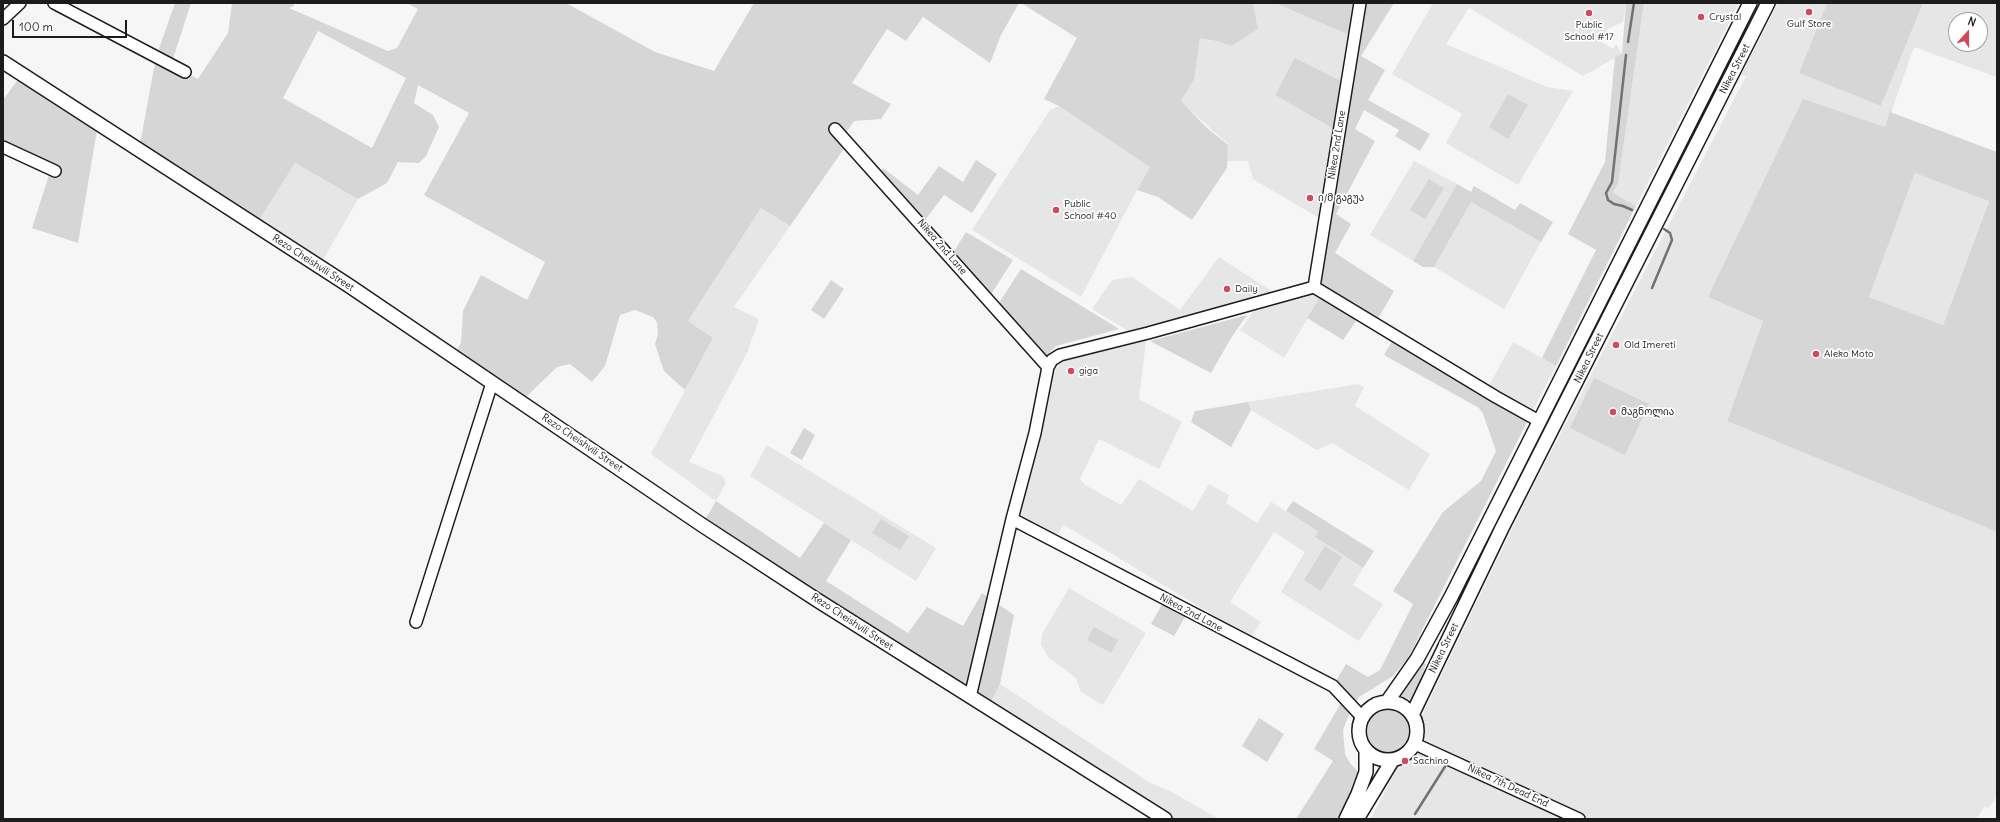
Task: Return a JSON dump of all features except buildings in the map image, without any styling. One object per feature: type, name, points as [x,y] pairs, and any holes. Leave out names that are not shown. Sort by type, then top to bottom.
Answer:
[{"type":"main road","name":"Nikea Street","points":[[1387,702],[1417,659],[1451,597],[1750,3]]},
{"type":"main road","name":"Nikea Street","points":[[1412,715],[1502,528],[1768,3]]},
{"type":"main road","points":[[1731,40],[1746,48]]},
{"type":"main road","name":"Rezo Cheishvili Street","points":[[3,62],[348,285],[702,525],[970,698],[1165,819]]},
{"type":"main road","points":[[1387,702],[1400,705],[1412,715],[1417,724],[1415,744],[1409,752],[1400,758],[1382,760],[1374,757],[1366,751],[1361,744],[1359,725],[1362,717],[1376,704],[1387,702]]},
{"type":"main road","points":[[1346,819],[1358,794],[1366,772],[1366,751]]},
{"type":"main road","points":[[1357,819],[1392,760]]},
{"type":"street","points":[[3,19],[20,3]]},
{"type":"street","points":[[54,3],[185,72]]},
{"type":"street","name":"Nikea 2nd Lane","points":[[1314,287],[1360,3]]},
{"type":"street","name":"Nikea 2nd Lane","points":[[835,129],[1048,367]]},
{"type":"street","points":[[3,148],[55,171]]},
{"type":"street","points":[[970,698],[1012,519],[1035,433],[1048,367],[1052,360],[1060,355],[1148,333],[1314,287],[1491,394],[1539,421]]},
{"type":"street","points":[[416,622],[492,383]]},
{"type":"street","name":"Nikea 2nd Lane","points":[[1012,519],[1332,686],[1362,717]]},
{"type":"street","name":"Nikea 7th Dead End","points":[[1415,744],[1579,819]]},
{"type":"shaded area","points":[[175,3],[191,3],[171,65],[198,79],[228,33],[232,3],[294,3],[294,6],[289,8],[388,51],[397,48],[418,9],[407,3],[566,3],[655,52],[714,71],[754,3],[1019,3],[1001,35],[990,63],[923,17],[906,41],[887,29],[852,83],[891,104],[881,119],[854,121],[843,137],[848,143],[790,226],[761,208],[688,321],[713,338],[685,390],[664,371],[655,344],[658,334],[657,322],[653,317],[635,310],[620,315],[605,366],[592,382],[570,364],[557,367],[521,402],[453,357],[461,343],[463,311],[481,275],[527,300],[545,262],[424,195],[469,113],[418,85],[414,103],[433,115],[439,127],[426,156],[419,163],[398,162],[387,183],[358,199],[295,163],[256,225],[139,150],[156,57]],"holes":[[[318,31],[406,78],[372,148],[283,98]]]},
{"type":"shaded area","points":[[1021,3],[1253,3],[1258,29],[1232,46],[1200,38],[1194,80],[1181,101],[1207,128],[1228,145],[1227,168],[1192,220],[1158,197],[1137,190],[1150,167],[1059,106],[1044,99],[1077,38]]},
{"type":"shaded area","points":[[1253,3],[1275,3],[1355,37],[1347,84],[1275,95],[1339,132],[1324,221],[1253,179],[1248,161],[1227,161],[1228,144],[1181,102],[1194,80],[1200,38],[1232,46],[1258,29]]},
{"type":"shaded area","points":[[1275,3],[1394,3],[1361,56],[1385,70],[1368,100],[1430,134],[1420,151],[1395,136],[1399,130],[1364,110],[1355,129],[1375,141],[1336,214],[1351,224],[1335,253],[1394,291],[1375,324],[1360,315],[1343,340],[1307,318],[1323,293],[1314,287],[1339,132],[1275,95],[1295,58],[1347,84],[1354,37]]},
{"type":"shaded area","points":[[1433,3],[1626,3],[1623,22],[1608,29],[1600,41],[1613,49],[1616,44],[1622,54],[1583,76],[1469,8],[1446,44],[1547,87],[1573,91],[1518,185],[1446,143],[1462,114],[1392,74]]},
{"type":"shaded area","points":[[1626,3],[1644,3],[1618,184],[1613,193],[1636,206],[1556,366],[1542,358],[1596,250],[1568,234],[1605,162],[1615,57],[1622,54]]},
{"type":"shaded area","points":[[1644,3],[1739,3],[1636,206],[1613,194],[1618,184]]},
{"type":"shaded area","points":[[1778,3],[1827,3],[1799,73],[1881,106],[1923,3],[1997,3],[1997,77],[1914,47],[1886,127],[1708,297],[1763,321],[1727,421],[1997,532],[1997,796],[1988,809],[1985,806],[1976,819],[1370,819],[1382,798],[1524,504],[1746,76],[1741,75]]},
{"type":"shaded area","points":[[1827,3],[1923,3],[1881,106],[1799,73]]},
{"type":"shaded area","points":[[19,78],[97,130],[78,243],[32,228],[50,172],[3,145],[3,100]]},
{"type":"shaded area","points":[[1508,94],[1528,105],[1508,139],[1489,127]]},
{"type":"shaded area","points":[[1803,99],[1885,127],[1890,112],[1997,152],[1997,532],[1727,421],[1763,321],[1708,297]],"holes":[[[1915,173],[1989,201],[1943,325],[1869,297]]]},
{"type":"shaded area","name":"Public School #40","points":[[1059,106],[1151,167],[1137,190],[1081,297],[972,230],[1050,110]]},
{"type":"shaded area","points":[[976,160],[997,174],[972,213],[944,195],[922,224],[878,176],[883,168],[918,195],[939,166],[963,182]]},
{"type":"shaded area","points":[[1414,161],[1457,184],[1413,261],[1370,235]]},
{"type":"shaded area","points":[[295,163],[358,199],[319,267],[256,225]]},
{"type":"shaded area","points":[[1915,173],[1989,200],[1943,325],[1869,297]]},
{"type":"shaded area","points":[[1429,179],[1444,188],[1425,219],[1410,210]]},
{"type":"shaded area","points":[[1457,184],[1471,192],[1474,186],[1515,210],[1520,203],[1553,222],[1541,242],[1471,202],[1434,267],[1423,267],[1413,261]]},
{"type":"shaded area","points":[[1471,202],[1541,242],[1504,309],[1434,267]]},
{"type":"shaded area","points":[[761,208],[790,226],[734,307],[759,319],[747,353],[689,462],[722,476],[726,483],[716,501],[651,454],[713,338],[688,321]]},
{"type":"shaded area","points":[[966,232],[1013,260],[990,296],[953,253]]},
{"type":"shaded area","points":[[1219,257],[1279,296],[1314,287],[1323,293],[1284,358],[1240,330],[1260,302],[1135,335],[1092,309],[1112,280],[1132,277],[1180,310]]},
{"type":"shaded area","points":[[1021,269],[1119,329],[1056,346],[1046,356],[999,303]]},
{"type":"shaded area","points":[[831,280],[844,289],[824,319],[811,310]]},
{"type":"shaded area","points":[[1247,315],[1231,338],[1211,373],[1150,341]]},
{"type":"shaded area","points":[[1395,336],[1530,416],[1408,658],[1393,676],[1359,697],[1350,712],[1343,730],[1345,754],[1350,763],[1361,775],[1346,819],[1296,819],[1333,761],[1314,749],[1344,698],[1333,686],[1346,664],[1368,677],[1380,670],[1413,604],[1393,591],[1443,512],[1481,481],[1496,451],[1483,414],[1479,408],[1384,355]]},
{"type":"shaded area","points":[[1146,341],[1139,399],[1182,422],[1159,469],[1099,439],[1080,479],[1085,485],[1121,505],[1139,479],[1193,511],[1209,484],[1229,495],[1226,503],[1257,523],[1271,502],[1318,531],[1315,537],[1363,568],[1353,585],[1383,604],[1359,641],[1281,592],[1305,552],[1274,532],[1230,602],[1261,622],[1248,642],[1207,621],[1213,615],[1064,525],[1058,534],[1012,519],[1030,452],[1037,455],[1055,371],[1059,365],[1066,360]]},
{"type":"shaded area","points":[[1513,342],[1556,366],[1530,416],[1486,391]]},
{"type":"shaded area","points":[[1594,378],[1649,404],[1625,455],[1570,428]]},
{"type":"shaded area","points":[[1358,384],[1364,387],[1355,406],[1430,454],[1409,490],[1332,443],[1317,450],[1251,410],[1248,402]]},
{"type":"shaded area","points":[[1248,402],[1251,410],[1231,447],[1191,422],[1195,411]]},
{"type":"shaded area","points":[[804,428],[815,435],[802,460],[790,453]]},
{"type":"shaded area","points":[[767,445],[936,548],[916,581],[750,476]]},
{"type":"shaded area","points":[[716,501],[800,558],[824,523],[851,540],[826,581],[908,633],[927,607],[963,626],[982,593],[1014,615],[1000,684],[988,707],[702,525]]},
{"type":"shaded area","points":[[1293,501],[1374,551],[1363,568],[1315,537],[1318,531],[1286,511]]},
{"type":"shaded area","points":[[881,519],[909,536],[900,550],[872,533]]},
{"type":"shaded area","points":[[1325,546],[1342,557],[1321,591],[1304,580]]},
{"type":"shaded area","points":[[1069,588],[1146,633],[1103,705],[1081,692],[1076,678],[1048,657],[1041,645],[1042,634]]},
{"type":"shaded area","points":[[1165,599],[1188,612],[1174,636],[1151,624]]},
{"type":"shaded area","points":[[1094,627],[1118,640],[1111,653],[1087,640]]},
{"type":"shaded area","points":[[1424,663],[1426,664],[1413,703],[1409,699],[1396,694],[1413,678]]},
{"type":"shaded area","points":[[1000,684],[1149,782],[1172,792],[1219,819],[1169,819],[988,707]]},
{"type":"shaded area","points":[[1388,708],[1401,712],[1407,718],[1411,731],[1407,744],[1401,750],[1388,754],[1375,750],[1369,744],[1365,731],[1369,718],[1375,712]]},
{"type":"shaded area","points":[[1259,718],[1284,734],[1267,762],[1242,746]]},
{"type":"waterway","points":[[1628,42],[1634,3]]},
{"type":"waterway","points":[[1626,55],[1612,182],[1606,193],[1608,200],[1614,204],[1632,210]]},
{"type":"waterway","points":[[1652,288],[1672,240],[1670,233],[1664,229]]},
{"type":"waterway","points":[[1415,814],[1446,765]]},
{"type":"place","name":"Gulf Store","points":[[1809,12]]},
{"type":"place","name":"Public School #17","points":[[1589,13]]},
{"type":"place","name":"Crystal","points":[[1701,17]]},
{"type":"place","name":"ი/მ გაგუა","points":[[1310,198]]},
{"type":"place","name":"Public School #40","points":[[1056,210]]},
{"type":"place","name":"Daily","points":[[1227,289]]},
{"type":"place","name":"Old Imereti","points":[[1616,345]]},
{"type":"place","name":"Aleko Moto","points":[[1816,354]]},
{"type":"place","name":"giga","points":[[1071,371]]},
{"type":"place","name":"მაგნოლია","points":[[1613,412]]},
{"type":"place","name":"Sachino","points":[[1405,761]]}]
